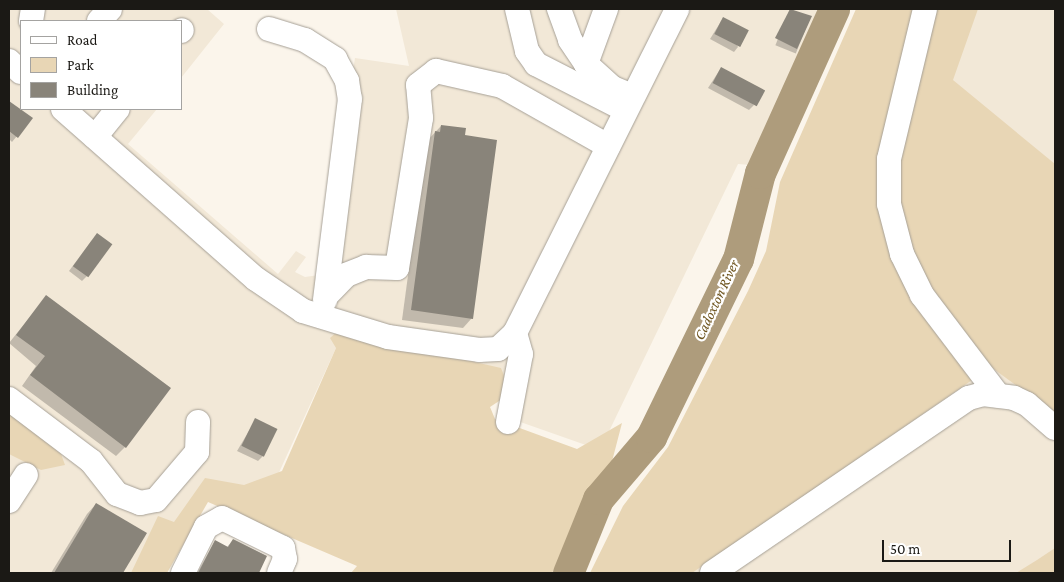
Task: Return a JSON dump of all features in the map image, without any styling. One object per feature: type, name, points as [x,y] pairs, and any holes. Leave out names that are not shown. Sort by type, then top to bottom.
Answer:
[{"type":"street","points":[[100,20],[110,9]]},
{"type":"street","points":[[517,9],[527,51],[536,64],[630,103]]},
{"type":"street","points":[[559,9],[570,40],[586,64],[630,103]]},
{"type":"street","points":[[586,64],[606,9]]},
{"type":"street","points":[[64,110],[256,279],[303,311],[324,308],[388,337],[479,350],[498,349],[515,333],[677,9]]},
{"type":"street","points":[[925,9],[889,158],[889,204],[902,254],[922,295],[998,395]]},
{"type":"street","points":[[269,29],[305,40],[327,54],[334,59],[347,81],[350,99],[324,308]]},
{"type":"street","points":[[9,61],[20,71]]},
{"type":"street","points":[[324,308],[346,275],[366,267],[396,268],[421,118],[418,85],[436,71],[502,86],[608,146]]},
{"type":"street","points":[[95,137],[117,110]]},
{"type":"street","points":[[508,422],[527,366],[521,354],[515,333]]},
{"type":"street","points":[[712,573],[953,407],[983,394],[998,395],[1027,404],[1055,428]]},
{"type":"street","points":[[9,399],[91,461],[117,494],[140,502],[156,500],[197,452],[198,422]]},
{"type":"street","points":[[9,501],[26,475]]},
{"type":"street","points":[[183,573],[206,527],[222,518],[283,548],[285,559],[279,573]]},
{"type":"shaded area","points":[[9,9],[207,9],[224,24],[182,77],[182,20],[20,20],[20,110],[156,110],[128,144],[278,274],[296,251],[306,257],[295,272],[305,277],[319,275],[355,58],[409,66],[396,9],[825,9],[751,165],[738,164],[600,450],[509,418],[520,377],[395,363],[336,348],[265,503],[211,480],[139,573],[9,573]]},
{"type":"shaded area","points":[[866,9],[1055,9],[1055,573],[598,573],[746,341]]},
{"type":"green space","points":[[856,9],[978,9],[953,80],[1055,164],[1055,414],[991,367],[692,573],[590,573],[623,506],[668,447],[748,291],[766,251],[780,182]]},
{"type":"green space","points":[[338,331],[501,368],[511,393],[490,407],[495,419],[577,449],[622,423],[609,473],[552,573],[351,573],[357,566],[208,502],[167,573],[131,573],[158,516],[174,522],[205,478],[244,485],[282,471],[336,348],[330,338]]},
{"type":"green space","points":[[9,410],[61,454],[65,465],[41,470],[9,454]]},
{"type":"green space","points":[[1055,548],[1055,573],[1016,573],[1037,560]]},
{"type":"building","points":[[790,9],[812,16],[797,49],[775,38]]},
{"type":"building","points":[[723,17],[749,30],[740,47],[714,34]]},
{"type":"building","points":[[721,67],[765,90],[757,106],[713,83]]},
{"type":"building","points":[[9,101],[33,118],[18,138],[9,131]]},
{"type":"building","points":[[441,125],[466,128],[465,135],[497,140],[473,319],[411,310],[435,131],[440,132]]},
{"type":"building","points":[[97,233],[112,244],[88,277],[73,266]]},
{"type":"building","points":[[46,295],[171,388],[126,448],[30,375],[45,356],[16,335]]},
{"type":"building","points":[[255,418],[277,429],[264,457],[241,446]]},
{"type":"building","points":[[96,503],[147,533],[123,573],[54,573]]},
{"type":"building","points":[[233,539],[267,556],[259,573],[198,573],[215,540],[228,547]]},
{"type":"waterway","name":"Cadoxton River","points":[[568,573],[598,499],[651,437],[738,259],[760,173],[834,9]]}]
